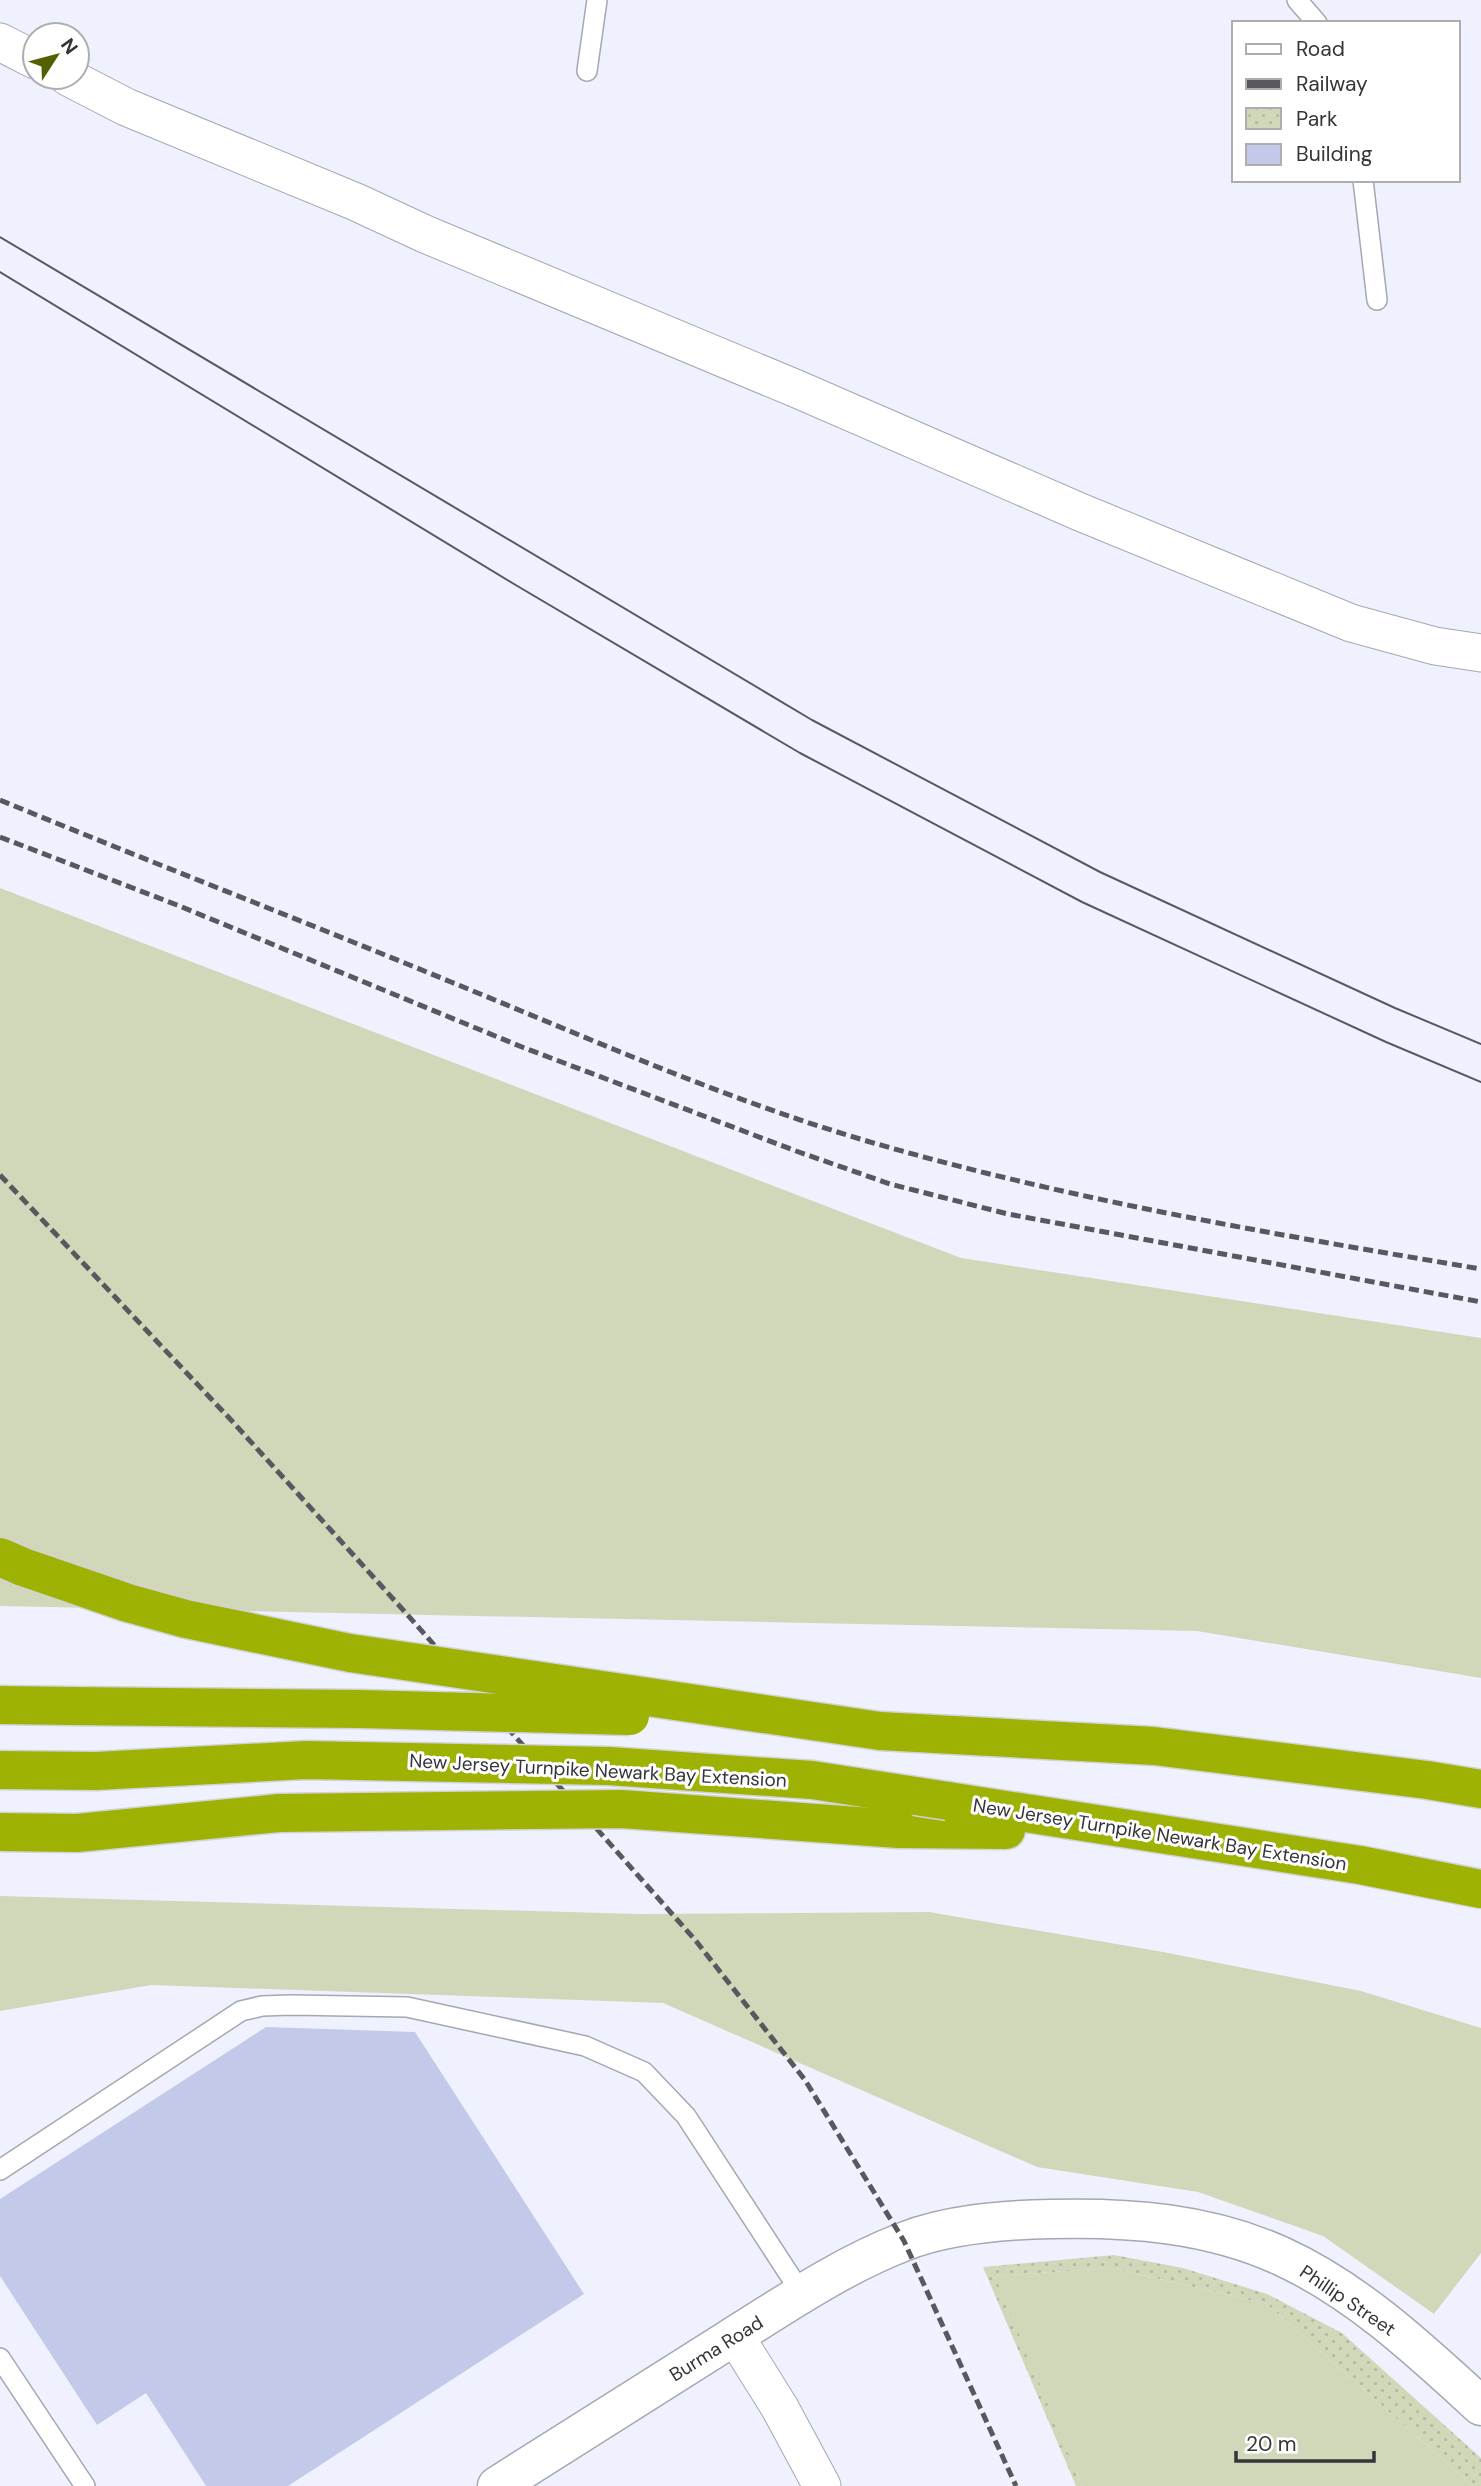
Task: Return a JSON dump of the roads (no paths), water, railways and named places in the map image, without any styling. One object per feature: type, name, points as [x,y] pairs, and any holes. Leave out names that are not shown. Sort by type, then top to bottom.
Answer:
[{"type":"highway","points":[[11,1562],[128,1603],[186,1619],[351,1653],[880,1731]]},
{"type":"highway","points":[[0,1705],[519,1712],[715,1720],[1154,1746],[1481,1789]]},
{"type":"highway","name":"New Jersey Turnpike Newark Bay Extension","points":[[0,1770],[96,1771],[306,1759],[584,1765],[812,1780],[1360,1865],[1481,1889]]},
{"type":"highway","points":[[0,1832],[77,1833],[279,1813],[621,1809],[899,1829],[1155,1833]]},
{"type":"street","points":[[0,42],[21,53]]},
{"type":"street","points":[[91,89],[126,107],[797,389],[1080,512],[1351,623],[1435,646],[1481,653]]},
{"type":"street","name":"Phillip Street","points":[[946,2230],[1020,2220],[1093,2218],[1161,2222],[1222,2235],[1280,2256],[1331,2283],[1385,2323],[1481,2406]]},
{"type":"street","name":"Burma Road","points":[[497,2486],[802,2294],[904,2241],[946,2230]]},
{"type":"street","points":[[735,2336],[780,2408],[822,2486]]},
{"type":"lane","points":[[587,71],[597,0]]},
{"type":"lane","points":[[1297,0],[1315,21]]},
{"type":"lane","points":[[1363,182],[1377,300]]},
{"type":"lane","points":[[0,2170],[241,2011],[262,2006],[291,2005],[407,2007],[585,2046],[644,2072],[686,2116],[802,2294]]},
{"type":"lane","points":[[0,2358],[85,2486]]},
{"type":"tram line","points":[[0,237],[812,720],[1100,872],[1395,1008],[1481,1044]]},
{"type":"tram line","points":[[0,272],[514,584],[800,753],[1082,902],[1386,1042],[1481,1082]]},
{"type":"railway","points":[[0,800],[654,1065],[756,1104],[860,1139],[1013,1180],[1091,1197],[1247,1228],[1481,1269]]},
{"type":"railway","points":[[0,837],[177,905],[522,1047],[890,1184],[1008,1214],[1481,1302]]},
{"type":"railway","points":[[0,1175],[232,1421],[405,1612],[696,1941],[805,2080],[904,2241],[1016,2486]]}]
